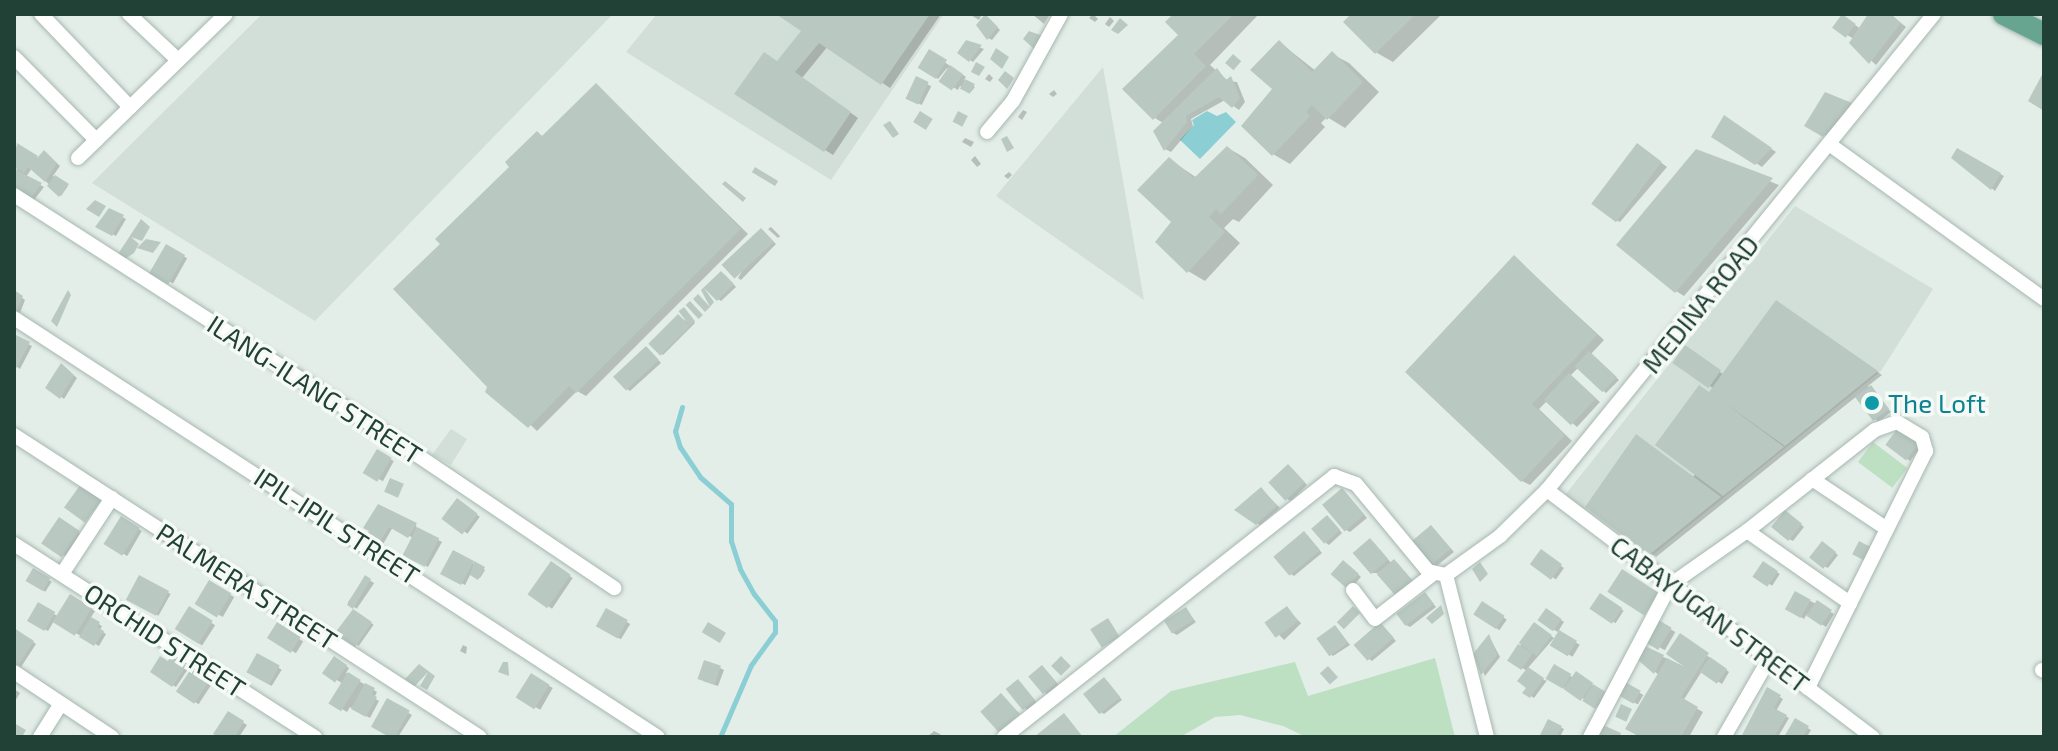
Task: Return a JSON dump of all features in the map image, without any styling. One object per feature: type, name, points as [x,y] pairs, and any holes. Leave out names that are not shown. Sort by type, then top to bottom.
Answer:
[{"type":"main road","points":[[2004,14],[2044,34]]},
{"type":"street","points":[[41,14],[130,107]]},
{"type":"street","points":[[129,14],[178,60]]},
{"type":"street","points":[[78,158],[226,14]]},
{"type":"street","points":[[987,132],[1013,101],[1061,14]]},
{"type":"street","name":"MEDINA ROAD","points":[[1353,590],[1375,619],[1500,536],[1547,490],[1934,14]]},
{"type":"street","points":[[14,57],[96,140]]},
{"type":"street","points":[[1829,144],[2044,299]]},
{"type":"street","name":"ILANG-ILANG STREET","points":[[14,195],[374,426],[614,588]]},
{"type":"street","name":"IPIL-IPIL STREET","points":[[14,318],[658,737]]},
{"type":"street","points":[[1590,737],[1670,585],[1892,422],[1922,437],[1927,446],[1808,688]]},
{"type":"street","name":"PALMERA STREET","points":[[14,435],[480,737]]},
{"type":"street","points":[[1004,737],[1334,476],[1356,484],[1440,575],[1487,737]]},
{"type":"street","points":[[1812,479],[1887,529]]},
{"type":"street","name":"CABAYUGAN STREET","points":[[1547,490],[1808,688],[1856,732],[1873,737]]},
{"type":"street","points":[[62,574],[112,498]]},
{"type":"street","points":[[1747,531],[1850,603]]},
{"type":"street","name":"ORCHID STREET","points":[[14,544],[315,737]]},
{"type":"street","points":[[1724,737],[1769,659]]},
{"type":"street","points":[[14,672],[112,737]]},
{"type":"street","points":[[40,737],[61,704]]},
{"type":"shaded area","points":[[262,14],[613,14],[315,321],[92,183]]},
{"type":"shaded area","points":[[657,14],[944,14],[831,180],[626,52]]},
{"type":"shaded area","points":[[1103,67],[1144,300],[996,196]]},
{"type":"shaded area","points":[[1795,206],[1933,289],[1881,371],[1650,557],[1565,495]]},
{"type":"shaded area","points":[[451,429],[467,439],[451,465],[432,455]]},
{"type":"green space","points":[[1873,442],[1907,468],[1892,488],[1858,462]]},
{"type":"green space","points":[[1435,658],[1455,737],[1306,737],[1283,726],[1240,715],[1215,717],[1180,737],[1113,737],[1171,691],[1295,662],[1308,696]]},
{"type":"water","points":[[1207,111],[1217,116],[1226,112],[1236,122],[1200,159],[1180,140],[1194,125],[1192,120]]},
{"type":"building","points":[[776,14],[930,14],[881,85],[819,43],[795,72],[851,112],[824,152],[734,94],[764,52],[777,61],[801,31]]},
{"type":"building","points":[[985,14],[998,27],[987,40],[976,25]]},
{"type":"building","points":[[1173,14],[1234,14],[1194,54],[1206,66],[1153,120],[1122,89],[1178,35],[1165,22]]},
{"type":"building","points":[[1351,14],[1416,14],[1375,54],[1343,22]]},
{"type":"building","points":[[1842,14],[1856,24],[1846,38],[1832,28]]},
{"type":"building","points":[[1868,14],[1891,14],[1901,23],[1869,64],[1849,43]]},
{"type":"building","points":[[1120,18],[1128,25],[1118,34],[1111,30]]},
{"type":"building","points":[[1029,31],[1043,36],[1034,49],[1023,39]]},
{"type":"building","points":[[966,40],[982,45],[969,62],[957,53]]},
{"type":"building","points":[[1279,40],[1312,72],[1332,51],[1363,82],[1327,120],[1312,105],[1306,112],[1310,116],[1272,156],[1241,126],[1272,89],[1250,70]]},
{"type":"building","points":[[996,48],[1009,57],[1002,69],[990,59]]},
{"type":"building","points":[[929,49],[947,60],[936,79],[918,68]]},
{"type":"building","points":[[1233,54],[1241,61],[1233,70],[1225,63]]},
{"type":"building","points":[[976,62],[985,67],[979,76],[971,72]]},
{"type":"building","points":[[950,65],[963,74],[952,91],[939,81]]},
{"type":"building","points":[[1217,68],[1226,80],[1231,76],[1240,98],[1232,108],[1219,97],[1186,116],[1187,122],[1164,151],[1153,131]]},
{"type":"building","points":[[1005,71],[1014,78],[1007,89],[998,80]]},
{"type":"building","points":[[2044,71],[2044,111],[2028,101]]},
{"type":"building","points":[[916,76],[929,82],[918,105],[905,99]]},
{"type":"building","points":[[965,79],[975,84],[970,94],[960,89]]},
{"type":"building","points":[[596,83],[741,229],[576,393],[569,386],[528,428],[485,392],[487,387],[393,289],[440,244],[435,239],[509,167],[505,162],[537,131],[542,136]]},
{"type":"building","points":[[1825,92],[1852,103],[1823,137],[1804,126]]},
{"type":"building","points":[[920,111],[933,119],[926,130],[913,122]]},
{"type":"building","points":[[958,111],[968,116],[962,127],[953,122]]},
{"type":"building","points":[[1724,115],[1772,148],[1755,165],[1711,137]]},
{"type":"building","points":[[890,121],[899,134],[893,138],[883,125]]},
{"type":"building","points":[[1007,136],[1014,148],[1007,152],[1001,139]]},
{"type":"building","points":[[17,143],[38,156],[32,164],[44,150],[57,163],[45,182],[28,167],[24,173],[14,167]]},
{"type":"building","points":[[1637,143],[1662,162],[1616,222],[1591,204]]},
{"type":"building","points":[[1227,146],[1258,175],[1221,214],[1216,209],[1209,217],[1225,232],[1187,273],[1155,242],[1171,222],[1137,190],[1169,157],[1194,178]]},
{"type":"building","points":[[1957,148],[2001,173],[1991,190],[1951,158]]},
{"type":"building","points":[[1696,149],[1773,178],[1675,293],[1616,245]]},
{"type":"building","points":[[755,167],[778,181],[775,186],[752,172]]},
{"type":"building","points":[[14,169],[42,183],[29,200],[14,188]]},
{"type":"building","points":[[55,175],[69,184],[59,197],[47,186]]},
{"type":"building","points":[[725,181],[746,198],[743,202],[722,184]]},
{"type":"building","points":[[95,200],[106,206],[99,217],[86,209]]},
{"type":"building","points":[[109,208],[124,215],[112,236],[95,227]]},
{"type":"building","points":[[141,219],[150,227],[142,241],[131,237],[139,244],[134,253],[125,259],[116,257]]},
{"type":"building","points":[[761,228],[774,242],[734,279],[722,265]]},
{"type":"building","points":[[146,239],[161,242],[153,253],[137,248]]},
{"type":"building","points":[[166,244],[185,255],[168,284],[149,273]]},
{"type":"building","points":[[1514,255],[1597,335],[1532,404],[1565,435],[1521,482],[1405,372]]},
{"type":"building","points":[[721,271],[734,284],[717,301],[704,288],[714,302],[710,307],[701,290]]},
{"type":"building","points":[[14,290],[23,296],[14,317]]},
{"type":"building","points":[[68,290],[71,295],[57,327],[51,321]]},
{"type":"building","points":[[698,294],[710,307],[705,312],[693,299]]},
{"type":"building","points":[[1776,300],[1878,371],[1785,446],[1722,401],[1784,447],[1723,496],[1655,445],[1699,385],[1709,392]]},
{"type":"building","points":[[690,301],[703,315],[699,319],[686,305]]},
{"type":"building","points":[[684,307],[695,321],[690,325],[678,311]]},
{"type":"building","points":[[678,314],[690,326],[660,356],[648,344]]},
{"type":"building","points":[[14,334],[30,342],[14,372]]},
{"type":"building","points":[[1685,345],[1721,370],[1708,388],[1672,363]]},
{"type":"building","points":[[646,346],[659,360],[626,391],[613,377]]},
{"type":"building","points":[[1589,351],[1617,377],[1602,392],[1575,366]]},
{"type":"building","points":[[61,363],[74,375],[60,399],[45,388]]},
{"type":"building","points":[[1569,373],[1596,398],[1571,425],[1544,400]]},
{"type":"building","name":"The Loft","points":[[1871,385],[1889,409],[1873,421],[1855,397]]},
{"type":"building","points":[[1898,428],[1919,444],[1906,460],[1885,445]]},
{"type":"building","points":[[1636,434],[1721,497],[1649,555],[1585,507]]},
{"type":"building","points":[[377,449],[392,458],[377,482],[363,473]]},
{"type":"building","points":[[1288,464],[1305,482],[1285,501],[1268,482]]},
{"type":"building","points":[[390,478],[404,484],[398,498],[384,492]]},
{"type":"building","points":[[81,484],[102,499],[85,523],[64,507]]},
{"type":"building","points":[[1261,487],[1277,506],[1256,525],[1234,510]]},
{"type":"building","points":[[1342,488],[1364,515],[1345,532],[1322,505]]},
{"type":"building","points":[[457,498],[478,514],[462,534],[441,519]]},
{"type":"building","points":[[378,504],[417,523],[408,538],[389,527],[377,546],[365,538],[369,531],[363,528]]},
{"type":"building","points":[[1785,510],[1802,524],[1788,541],[1771,527]]},
{"type":"building","points":[[1327,515],[1340,530],[1324,544],[1311,529]]},
{"type":"building","points":[[121,516],[140,528],[122,556],[104,544]]},
{"type":"building","points":[[59,517],[80,531],[62,558],[41,544]]},
{"type":"building","points":[[1431,525],[1451,549],[1429,567],[1410,543]]},
{"type":"building","points":[[417,527],[439,538],[425,567],[402,556]]},
{"type":"building","points":[[1304,531],[1320,550],[1289,576],[1273,557]]},
{"type":"building","points":[[1370,538],[1388,559],[1371,574],[1353,553]]},
{"type":"building","points":[[1822,541],[1836,552],[1823,569],[1809,558]]},
{"type":"building","points":[[1859,541],[1871,547],[1864,560],[1852,554]]},
{"type":"building","points":[[1541,549],[1562,564],[1551,580],[1530,564]]},
{"type":"building","points":[[453,550],[474,561],[461,585],[440,574]]},
{"type":"building","points":[[1394,559],[1415,583],[1398,598],[1377,574]]},
{"type":"building","points":[[1343,560],[1359,574],[1346,588],[1331,574]]},
{"type":"building","points":[[474,561],[485,567],[478,580],[470,575]]},
{"type":"building","points":[[551,561],[571,575],[547,608],[527,595]]},
{"type":"building","points":[[1763,561],[1778,571],[1767,587],[1752,577]]},
{"type":"building","points":[[1480,562],[1488,574],[1480,582],[1472,569]]},
{"type":"building","points":[[33,568],[50,578],[43,591],[26,581]]},
{"type":"building","points":[[1622,569],[1659,593],[1644,616],[1607,592]]},
{"type":"building","points":[[139,575],[169,591],[156,616],[126,600]]},
{"type":"building","points":[[365,575],[371,579],[353,609],[347,605]]},
{"type":"building","points":[[209,580],[231,593],[217,617],[195,604]]},
{"type":"building","points":[[1795,591],[1811,600],[1801,618],[1785,609]]},
{"type":"building","points":[[1425,592],[1434,604],[1405,626],[1396,614]]},
{"type":"building","points":[[1600,593],[1622,608],[1612,624],[1589,609]]},
{"type":"building","points":[[70,594],[92,608],[75,636],[53,622]]},
{"type":"building","points":[[1817,600],[1832,610],[1821,626],[1806,616]]},
{"type":"building","points":[[1482,601],[1505,616],[1496,629],[1473,614]]},
{"type":"building","points":[[38,602],[55,612],[44,631],[27,621]]},
{"type":"building","points":[[1441,605],[1444,614],[1432,624],[1426,618]]},
{"type":"building","points":[[189,606],[213,621],[198,644],[175,629]]},
{"type":"building","points":[[1287,606],[1298,621],[1276,638],[1264,622]]},
{"type":"building","points":[[1353,606],[1360,613],[1344,629],[1337,622]]},
{"type":"building","points":[[1186,607],[1194,620],[1172,633],[1164,621]]},
{"type":"building","points":[[606,608],[628,620],[618,638],[596,626]]},
{"type":"building","points":[[1546,608],[1562,619],[1553,631],[1537,620]]},
{"type":"building","points":[[353,609],[372,622],[355,647],[335,633]]},
{"type":"building","points":[[91,617],[100,622],[97,627],[104,631],[94,646],[79,637]]},
{"type":"building","points":[[1108,618],[1120,637],[1102,648],[1090,629]]},
{"type":"building","points":[[1657,619],[1672,628],[1658,650],[1644,641]]},
{"type":"building","points":[[277,622],[301,637],[291,653],[267,638]]},
{"type":"building","points":[[708,622],[726,633],[720,643],[702,632]]},
{"type":"building","points":[[1380,622],[1394,638],[1367,661],[1354,645]]},
{"type":"building","points":[[1534,622],[1552,635],[1537,656],[1519,643]]},
{"type":"building","points":[[1335,625],[1348,643],[1329,656],[1316,639]]},
{"type":"building","points":[[14,628],[34,641],[17,667],[14,665]]},
{"type":"building","points":[[1559,630],[1577,641],[1568,656],[1550,645]]},
{"type":"building","points":[[1680,633],[1709,653],[1681,697],[1698,707],[1681,737],[1640,737],[1625,729],[1667,658],[1686,668],[1666,654]]},
{"type":"building","points":[[1489,634],[1497,655],[1481,675],[1473,654]]},
{"type":"building","points":[[1518,644],[1532,653],[1521,670],[1507,661]]},
{"type":"building","points":[[1645,646],[1664,655],[1654,674],[1638,660]]},
{"type":"building","points":[[257,653],[280,666],[269,685],[246,672]]},
{"type":"building","points":[[160,656],[168,661],[171,656],[186,666],[172,687],[150,672]]},
{"type":"building","points":[[334,656],[347,665],[335,682],[322,673]]},
{"type":"building","points":[[1061,656],[1071,666],[1061,676],[1051,666]]},
{"type":"building","points":[[1710,657],[1727,669],[1717,684],[1700,672]]},
{"type":"building","points":[[704,660],[721,666],[715,685],[697,679]]},
{"type":"building","points":[[503,662],[508,662],[509,676],[498,672]]},
{"type":"building","points":[[419,664],[435,676],[427,690],[420,686],[428,672],[414,687],[405,679]]},
{"type":"building","points":[[1554,664],[1571,674],[1563,689],[1546,679]]},
{"type":"building","points":[[1042,665],[1057,683],[1043,694],[1028,677]]},
{"type":"building","points":[[1328,666],[1338,677],[1330,685],[1320,673]]},
{"type":"building","points":[[1528,667],[1544,678],[1530,698],[1522,693],[1526,688],[1517,681]]},
{"type":"building","points":[[191,669],[209,681],[194,704],[176,691]]},
{"type":"building","points":[[1576,671],[1593,683],[1581,701],[1563,689]]},
{"type":"building","points":[[348,672],[361,680],[341,711],[328,703]]},
{"type":"building","points":[[531,673],[550,685],[534,709],[516,698]]},
{"type":"building","points":[[1104,677],[1120,697],[1099,714],[1083,694]]},
{"type":"building","points":[[1018,679],[1035,700],[1023,710],[1006,689]]},
{"type":"building","points":[[1625,682],[1641,691],[1633,704],[1618,695]]},
{"type":"building","points":[[365,683],[375,688],[372,694],[377,697],[366,717],[351,709]]},
{"type":"building","points":[[1593,684],[1606,692],[1595,709],[1582,701]]},
{"type":"building","points":[[1767,687],[1781,695],[1774,708],[1787,715],[1774,737],[1741,737]]},
{"type":"building","points":[[1001,693],[1020,714],[999,733],[980,712]]},
{"type":"building","points":[[387,698],[410,711],[395,737],[371,727]]},
{"type":"building","points":[[1621,704],[1632,709],[1626,722],[1615,717]]},
{"type":"building","points":[[228,711],[244,721],[235,737],[219,737],[213,734]]},
{"type":"building","points":[[1064,713],[1083,737],[1034,737]]},
{"type":"building","points":[[1795,718],[1809,726],[1803,737],[1784,737]]},
{"type":"building","points":[[1548,719],[1562,726],[1556,737],[1539,737]]},
{"type":"building","points":[[14,723],[26,730],[22,737],[14,737]]},
{"type":"building","points":[[1603,725],[1621,733],[1620,737],[1598,737]]},
{"type":"waterway","points":[[682,407],[675,431],[680,447],[700,477],[731,504],[731,541],[740,569],[775,621],[775,632],[751,665],[720,737]]},
{"type":"place","name":"The Loft","points":[[1872,403]]}]
